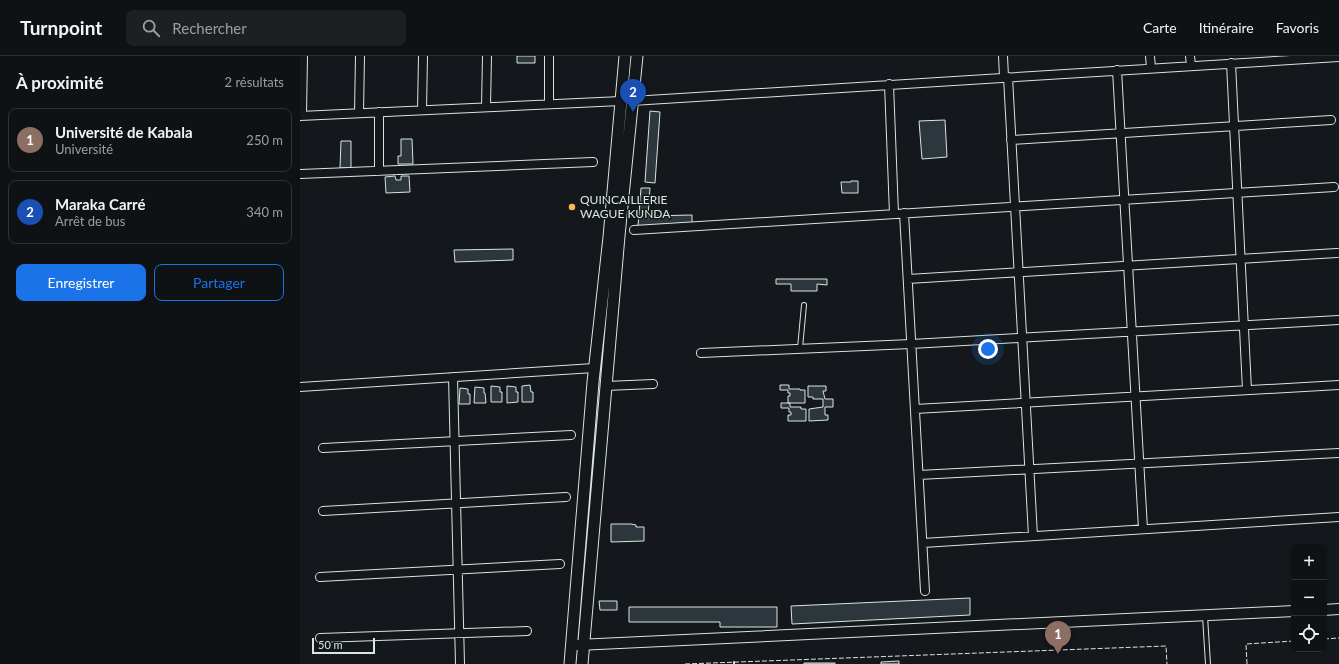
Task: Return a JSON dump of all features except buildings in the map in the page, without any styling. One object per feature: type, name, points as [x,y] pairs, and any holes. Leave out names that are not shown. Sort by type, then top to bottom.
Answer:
[{"type":"main road","points":[[582,664],[606,386],[627,101],[625,56]]},
{"type":"main road","points":[[570,664],[594,368],[627,101],[637,56]]},
{"type":"street","points":[[302,56],[301,115],[627,101],[1191,66],[1263,59],[1339,57]]},
{"type":"street","points":[[359,113],[360,56]]},
{"type":"street","points":[[422,110],[423,56]]},
{"type":"street","points":[[486,56],[486,107]]},
{"type":"street","points":[[549,56],[549,104]]},
{"type":"street","points":[[1003,56],[1011,140],[1033,536]]},
{"type":"street","points":[[1150,56],[1151,68]]},
{"type":"street","points":[[1190,56],[1191,66]]},
{"type":"street","points":[[1231,63],[1247,390]]},
{"type":"street","points":[[1117,70],[1143,529]]},
{"type":"street","points":[[889,84],[894,214]]},
{"type":"street","points":[[379,112],[379,171]]},
{"type":"street","points":[[1011,140],[1331,120]]},
{"type":"street","points":[[300,174],[593,162]]},
{"type":"street","points":[[634,230],[1334,187]]},
{"type":"street","points":[[904,213],[925,591]]},
{"type":"street","points":[[908,278],[1337,253]]},
{"type":"street","points":[[701,352],[911,344],[1339,320]]},
{"type":"street","points":[[300,387],[594,368]]},
{"type":"street","points":[[453,377],[460,664]]},
{"type":"street","points":[[606,386],[654,384]]},
{"type":"street","points":[[915,409],[1339,385]]},
{"type":"street","points":[[323,448],[571,435]]},
{"type":"street","points":[[919,475],[1339,453]]},
{"type":"street","points":[[323,511],[566,497]]},
{"type":"street","points":[[923,543],[1339,517]]},
{"type":"street","points":[[320,577],[560,564]]},
{"type":"street","points":[[1327,610],[1339,609]]},
{"type":"street","points":[[571,645],[1291,611]]},
{"type":"street","points":[[320,638],[527,631]]},
{"type":"lane","points":[[800,348],[804,305]]},
{"type":"lane","points":[[1205,615],[1208,664]]},
{"type":"fence","points":[[1327,639],[1339,638]]},
{"type":"fence","points":[[1247,664],[1246,644],[1291,641]]},
{"type":"fence","points":[[685,664],[1166,646],[1167,664]]},
{"type":"place","name":"Maraka Carré","points":[[633,112]]},
{"type":"place","name":"QUINCAILLERIE WAGUE KUNDA","points":[[572,207]]},
{"type":"place","name":"Université de Kabala","points":[[1058,654]]}]
